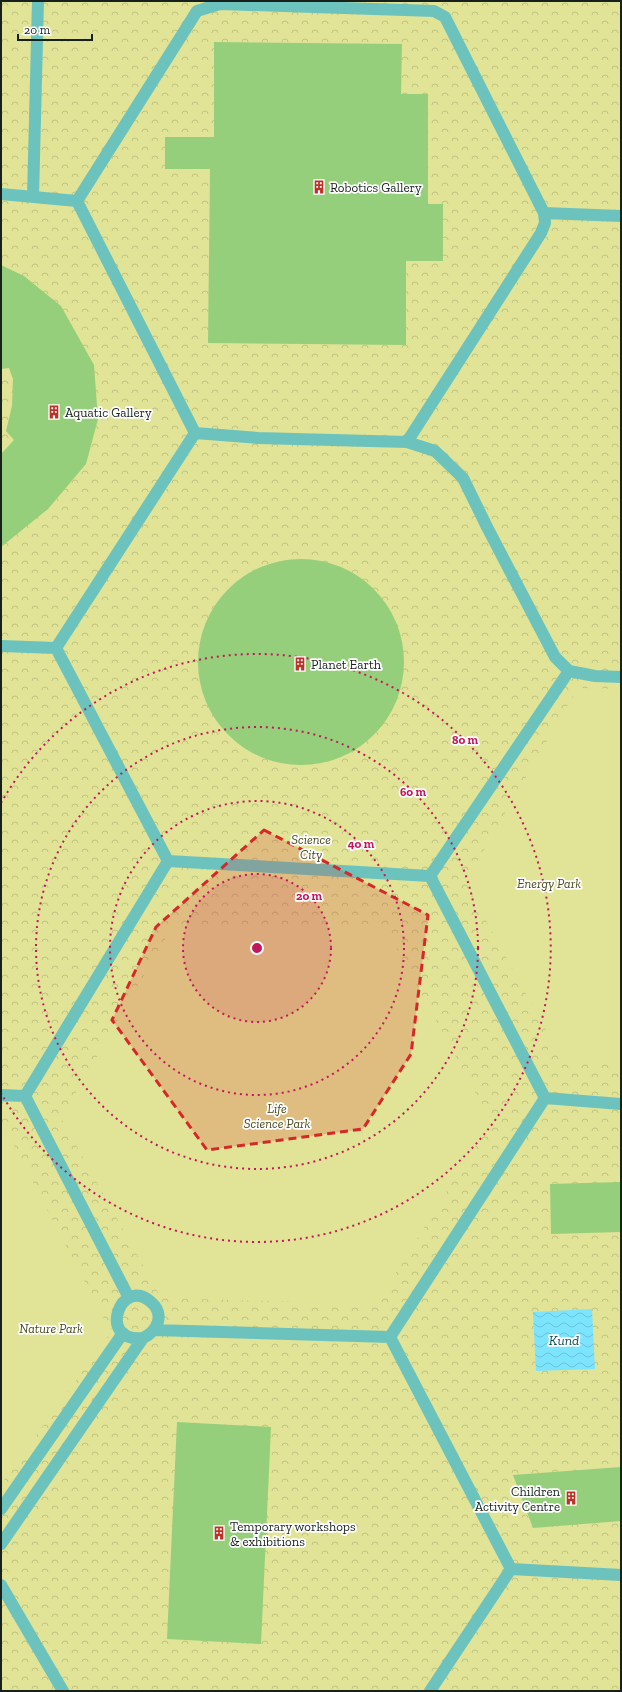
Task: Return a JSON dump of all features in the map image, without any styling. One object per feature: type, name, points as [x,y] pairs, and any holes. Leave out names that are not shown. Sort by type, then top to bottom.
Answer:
[{"type":"lane","points":[[33,196],[38,1]]},
{"type":"lane","points":[[76,200],[197,11],[220,4],[434,11],[445,17],[544,213],[545,223],[541,233],[407,442]]},
{"type":"lane","points":[[1,194],[76,200]]},
{"type":"lane","points":[[76,200],[195,432]]},
{"type":"lane","points":[[544,213],[621,216]]},
{"type":"lane","points":[[195,432],[258,438],[407,442],[435,450],[463,478],[555,657],[569,671],[595,676],[621,677]]},
{"type":"lane","points":[[56,648],[195,432]]},
{"type":"lane","points":[[1,646],[56,648]]},
{"type":"lane","points":[[56,648],[168,861]]},
{"type":"lane","points":[[430,876],[569,671]]},
{"type":"lane","points":[[168,861],[430,876]]},
{"type":"lane","points":[[25,1096],[168,861]]},
{"type":"lane","points":[[430,876],[545,1098]]},
{"type":"lane","points":[[1,1095],[25,1096]]},
{"type":"lane","points":[[25,1096],[129,1298]]},
{"type":"lane","points":[[545,1098],[621,1104]]},
{"type":"lane","points":[[390,1337],[545,1098]]},
{"type":"lane","points":[[142,1297],[154,1304],[158,1310],[159,1317],[154,1330],[149,1336],[136,1339],[123,1333],[116,1321],[119,1307],[129,1298],[142,1297]]},
{"type":"lane","points":[[154,1330],[390,1337]]},
{"type":"lane","points":[[1,1509],[123,1333]]},
{"type":"lane","points":[[390,1337],[511,1569]]},
{"type":"lane","points":[[1,1544],[143,1338]]},
{"type":"lane","points":[[511,1569],[621,1575]]},
{"type":"lane","points":[[430,1691],[511,1569]]},
{"type":"lane","points":[[1,1585],[63,1691]]},
{"type":"highlighted area","points":[[264,830],[428,915],[411,1054],[363,1129],[207,1150],[112,1020],[156,927]]},
{"type":"green space","name":"Science City","points":[[1,1],[621,1],[621,1691],[1,1691]]},
{"type":"green space","name":"Energy Park","points":[[578,688],[621,689],[621,1064],[564,1063],[465,882]]},
{"type":"green space","name":"Life Science Park","points":[[174,924],[386,929],[491,1121],[376,1304],[161,1298],[61,1118]]},
{"type":"green space","name":"Nature Park","points":[[1,1125],[3,1125],[111,1332],[1,1484]]},
{"type":"water","name":"Kund","points":[[592,1309],[595,1369],[536,1371],[533,1312]]},
{"type":"building","name":"Robotics Gallery","points":[[214,42],[402,44],[401,94],[428,94],[428,204],[443,204],[443,261],[406,261],[406,345],[208,343],[210,169],[165,169],[165,137],[214,137]]},
{"type":"building","name":"Aquatic Gallery","points":[[1,265],[24,276],[61,306],[94,365],[98,419],[86,464],[48,509],[1,547],[1,454],[14,440],[6,431],[12,406],[13,379],[9,368],[1,369]]},
{"type":"building","name":"Planet Earth","points":[[291,559],[311,559],[331,563],[350,571],[374,589],[387,605],[396,622],[400,632],[404,652],[404,672],[400,692],[396,702],[387,719],[374,735],[350,753],[331,761],[311,765],[291,765],[271,761],[252,753],[236,742],[221,727],[210,711],[202,692],[198,672],[198,652],[202,632],[210,613],[221,597],[236,582],[252,571],[271,563]]},
{"type":"building","points":[[621,1182],[621,1232],[551,1234],[550,1184]]},
{"type":"building","name":"Temporary workshops & exhibitions","points":[[177,1422],[271,1427],[261,1644],[167,1639]]},
{"type":"building","name":"Children Activity Centre","points":[[621,1467],[621,1521],[533,1528],[513,1475]]},
{"type":"place","name":"Robotics Gallery","points":[[319,187]]},
{"type":"place","name":"Aquatic Gallery","points":[[54,412]]},
{"type":"place","name":"Planet Earth","points":[[300,664]]},
{"type":"place","name":"Children Activity Centre","points":[[571,1498]]},
{"type":"place","name":"Temporary workshops & exhibitions","points":[[219,1533]]}]
